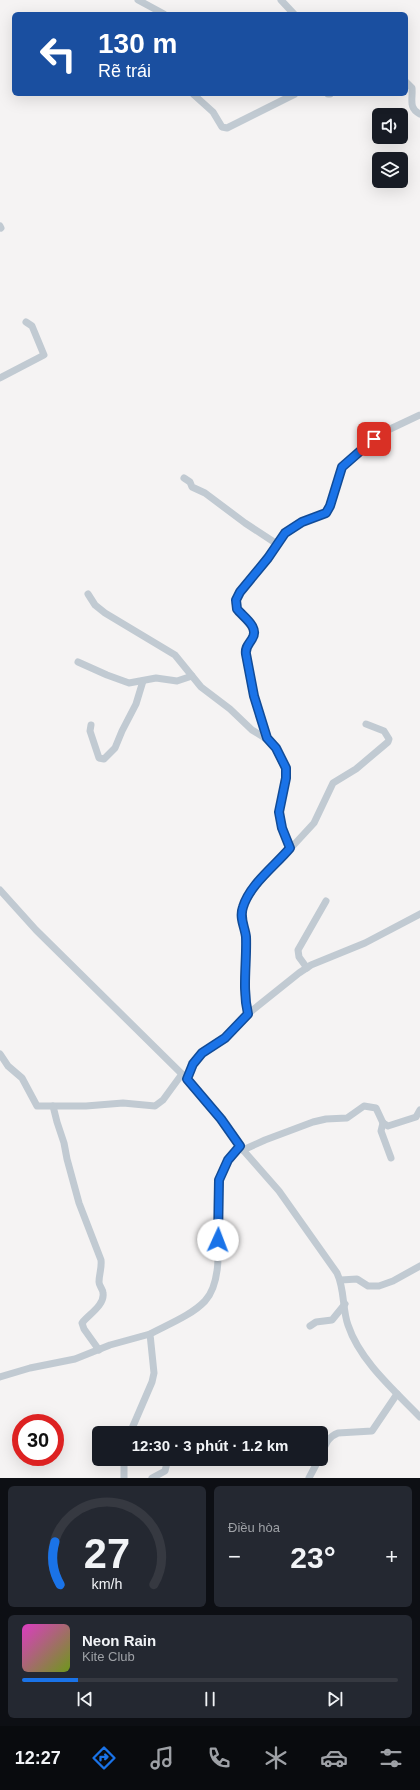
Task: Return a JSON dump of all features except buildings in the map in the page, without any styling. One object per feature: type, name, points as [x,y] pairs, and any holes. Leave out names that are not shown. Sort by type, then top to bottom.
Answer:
[{"type":"street","points":[[138,0],[160,12]]},
{"type":"street","points":[[281,0],[292,12]]},
{"type":"street","points":[[408,84],[412,88],[412,106],[414,110],[420,114]]},
{"type":"street","points":[[195,96],[213,112],[222,127],[227,128],[290,96]]},
{"type":"street","points":[[0,378],[44,355],[32,326],[26,322]]},
{"type":"street","points":[[267,738],[254,696],[246,654],[247,646],[254,635],[254,630],[250,623],[237,609],[235,603],[240,592],[290,529],[327,511],[330,506],[342,467],[374,439],[388,430],[420,415]]},
{"type":"street","points":[[184,478],[190,482],[192,487],[205,493],[245,523],[277,544]]},
{"type":"street","points":[[88,594],[95,605],[101,610],[175,655],[201,687],[230,709],[248,727],[267,738],[276,748],[286,768],[286,778],[279,812],[282,828],[290,848]]},
{"type":"street","points":[[78,662],[129,683],[156,678],[177,681],[192,676]]},
{"type":"street","points":[[91,725],[90,731],[99,758],[104,759],[115,748],[136,704],[143,681]]},
{"type":"street","points":[[248,1014],[244,994],[246,937],[241,919],[243,906],[255,887],[314,823],[333,783],[356,769],[388,742],[389,740],[384,732],[366,724]]},
{"type":"street","points":[[0,890],[36,930],[184,1077],[221,1119],[241,1148],[279,1191],[341,1280],[348,1324],[355,1341],[364,1355],[398,1394],[420,1416]]},
{"type":"street","points":[[307,968],[299,957],[298,950],[326,901]]},
{"type":"street","points":[[0,1054],[8,1066],[22,1078],[37,1106],[86,1106],[123,1102],[155,1106],[163,1100],[184,1077],[202,1053],[225,1038],[248,1014],[307,968],[365,942],[420,914]]},
{"type":"street","points":[[53,1106],[56,1122],[64,1142],[67,1160],[79,1203],[101,1260],[102,1270],[99,1283],[103,1293],[102,1298],[96,1309],[82,1323],[84,1329],[99,1350]]},
{"type":"street","points":[[0,1377],[30,1368],[75,1359],[110,1345],[150,1334],[197,1308],[205,1301],[210,1294],[217,1268],[219,1180],[228,1160],[241,1148],[314,1122],[326,1119],[347,1118],[364,1106],[376,1108],[383,1123],[388,1126],[416,1117],[420,1110]]},
{"type":"street","points":[[383,1123],[381,1131],[391,1158]]},
{"type":"street","points":[[341,1280],[357,1279],[368,1286],[379,1286],[393,1281],[420,1266]]},
{"type":"street","points":[[310,1326],[316,1322],[332,1320],[345,1304]]},
{"type":"street","points":[[133,1426],[152,1382],[154,1373],[150,1334]]},
{"type":"street","points":[[328,1439],[338,1433],[372,1431],[398,1394]]},
{"type":"street","points":[[124,1466],[124,1478]]},
{"type":"street","points":[[152,1478],[165,1471],[166,1466]]},
{"type":"street","points":[[309,1478],[315,1466]]},
{"type":"route","points":[[218,1240],[219,1180],[228,1160],[240,1146],[221,1119],[187,1079],[198,1056],[225,1038],[248,1014],[244,994],[246,937],[241,919],[243,906],[250,893],[290,848],[282,828],[279,812],[286,778],[286,768],[273,743],[267,738],[260,718],[245,651],[254,635],[254,630],[250,623],[238,611],[235,606],[236,600],[240,592],[268,558],[285,533],[302,522],[324,514],[327,511],[330,506],[342,467],[374,439]]}]
